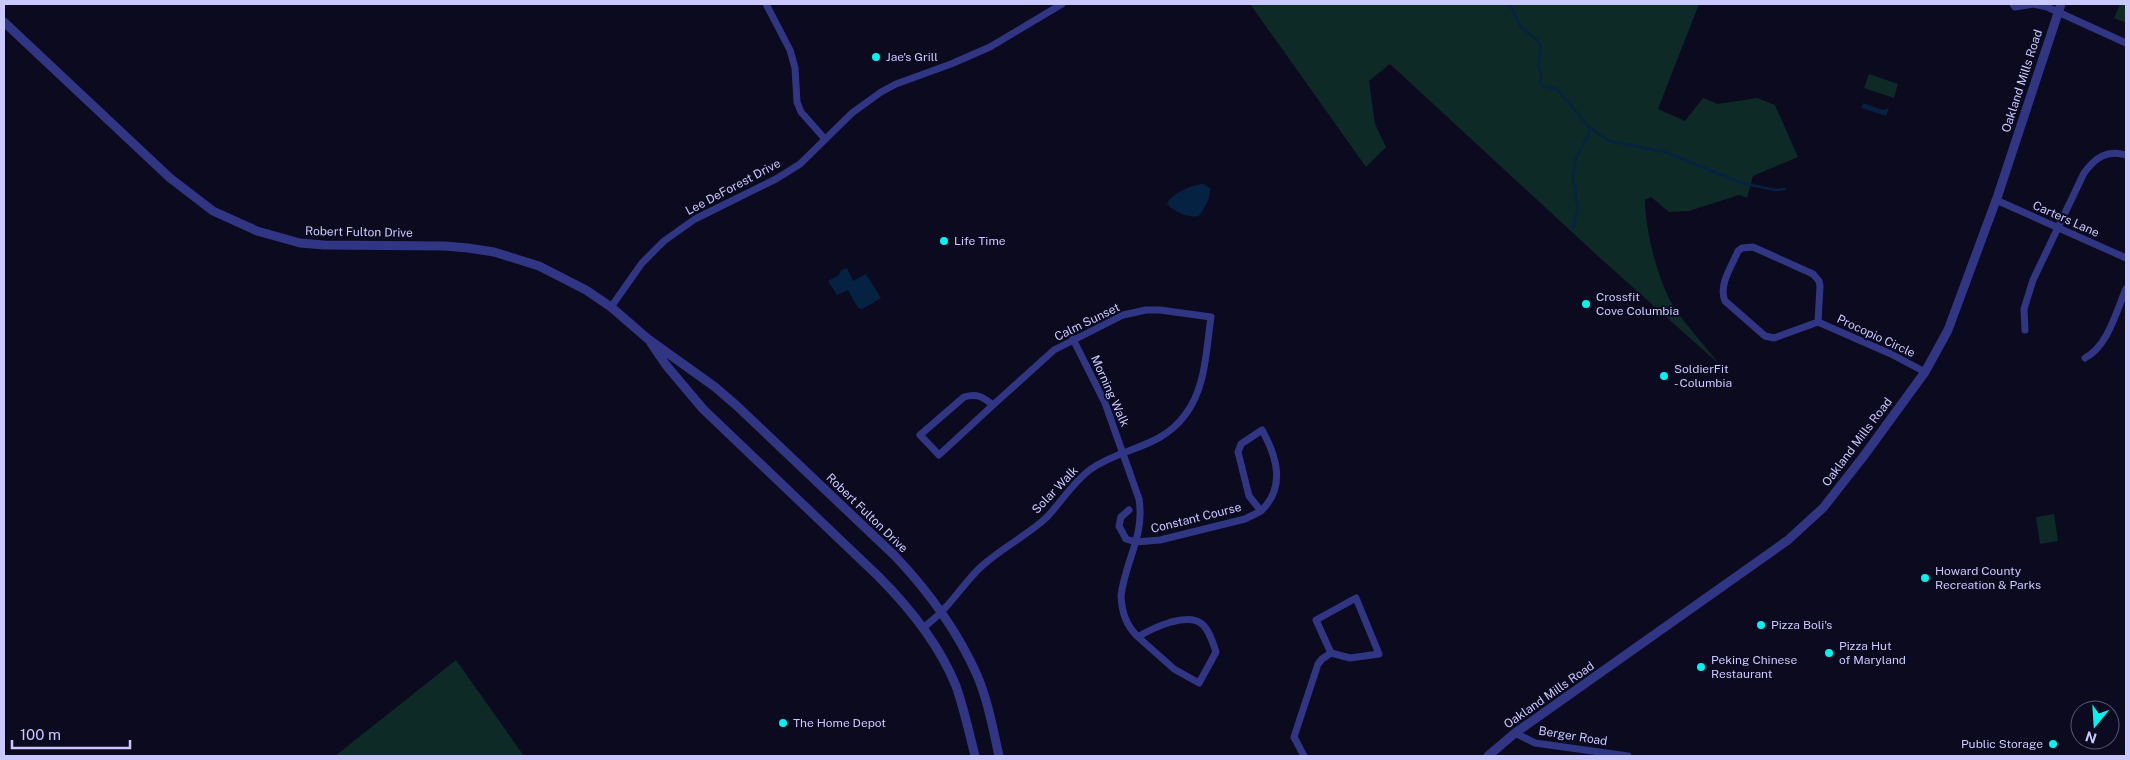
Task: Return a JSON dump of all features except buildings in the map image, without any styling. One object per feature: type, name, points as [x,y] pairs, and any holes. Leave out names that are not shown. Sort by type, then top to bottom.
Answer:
[{"type":"street","points":[[766,4],[790,50],[794,68],[797,102],[801,112],[825,138]]},
{"type":"street","name":"Lee DeForest Drive","points":[[611,307],[642,263],[664,241],[694,219],[776,180],[809,156],[852,113],[880,92],[990,47],[1062,4]]},
{"type":"street","points":[[2013,4],[2015,7],[2034,4],[2060,8],[2126,43]]},
{"type":"street","name":"Oakland Mills Road","points":[[1488,756],[1515,733],[1803,528],[1823,508],[1852,471],[1925,372],[1958,309],[2060,8]]},
{"type":"street","name":"Robert Fulton Drive","points":[[4,22],[170,178],[207,207],[234,222],[257,231],[300,243],[348,246],[445,246],[494,252],[539,266],[564,278],[611,307],[648,339],[715,387],[737,406],[917,579],[942,612],[977,676],[988,707],[999,756]]},
{"type":"street","points":[[2025,330],[2024,309],[2027,297],[2084,173],[2089,165],[2103,155],[2119,153],[2126,155]]},
{"type":"street","name":"Carters Lane","points":[[1996,200],[2126,258]]},
{"type":"street","name":"Procopio Circle","points":[[1818,322],[1820,286],[1817,278],[1753,247],[1742,248],[1738,252],[1722,290],[1725,300],[1769,338],[1818,322],[1891,354],[1925,372]]},
{"type":"street","points":[[2085,358],[2092,354],[2102,342],[2126,289]]},
{"type":"street","name":"Calm Sunset","points":[[993,406],[980,396],[971,395],[964,398],[920,435],[939,455],[993,406],[1054,350],[1124,315],[1146,310],[1212,317]]},
{"type":"street","name":"Solar Walk","points":[[923,628],[942,612],[973,574],[992,557],[1047,517],[1084,475],[1124,453],[1162,437],[1179,422],[1197,394],[1202,378],[1212,317]]},
{"type":"street","name":"Robert Fulton Drive","points":[[648,339],[666,365],[703,409],[898,596],[938,650],[955,684],[965,712],[975,756]]},
{"type":"street","name":"Morning Walk","points":[[1073,339],[1099,388],[1139,499],[1141,512],[1136,542],[1121,596],[1127,625],[1138,637],[1174,669],[1199,683],[1216,652],[1207,631],[1200,623],[1193,619],[1186,618],[1154,627],[1138,637]]},
{"type":"street","name":"Constant Course","points":[[1136,542],[1160,540],[1245,518],[1261,512],[1274,494],[1278,474],[1277,464],[1262,430],[1241,444],[1238,452],[1249,496],[1261,512]]},
{"type":"street","points":[[1129,510],[1121,517],[1119,526],[1126,539],[1136,542]]},
{"type":"street","points":[[1304,756],[1294,737],[1318,664],[1331,653],[1350,658],[1379,654],[1356,598],[1316,620],[1331,653]]},
{"type":"street","name":"Berger Road","points":[[1515,733],[1535,742],[1628,756]]},
{"type":"green space","points":[[1250,4],[1699,4],[1658,109],[1685,121],[1703,98],[1718,104],[1757,98],[1775,105],[1798,157],[1753,176],[1747,198],[1739,195],[1689,211],[1669,212],[1651,197],[1645,200],[1650,240],[1658,270],[1668,296],[1685,322],[1719,364],[1600,258],[1390,64],[1369,81],[1375,124],[1386,147],[1366,167]]},
{"type":"green space","points":[[2120,4],[2126,4],[2126,23],[2114,18]]},
{"type":"green space","points":[[1869,74],[1898,84],[1894,98],[1864,88]]},
{"type":"green space","points":[[2054,514],[2058,541],[2040,544],[2036,517]]},
{"type":"green space","points":[[456,660],[524,756],[335,756]]},
{"type":"water","points":[[1863,103],[1883,110],[1889,108],[1886,116],[1862,108]]},
{"type":"water","points":[[1203,184],[1210,188],[1210,195],[1199,216],[1182,214],[1167,204],[1173,196],[1182,190]]},
{"type":"water","points":[[847,268],[853,281],[866,274],[881,298],[862,309],[858,308],[848,290],[837,295],[828,281],[839,275],[841,270]]},
{"type":"waterway","points":[[1506,4],[1512,8],[1520,26],[1538,41],[1541,46],[1538,66],[1541,74],[1540,82],[1543,86],[1557,89],[1590,128],[1610,141],[1665,152],[1742,183],[1775,190],[1785,189]]},
{"type":"waterway","points":[[1573,228],[1578,206],[1575,197],[1576,188],[1572,182],[1576,157],[1588,136],[1590,128]]},
{"type":"place","name":"Jae's Grill","points":[[876,57]]},
{"type":"place","name":"Life Time","points":[[944,241]]},
{"type":"place","name":"Crossfit Cove Columbia","points":[[1586,304]]},
{"type":"place","name":"SoldierFit - Columbia","points":[[1664,376]]},
{"type":"place","name":"Howard County Recreation & Parks","points":[[1925,578]]},
{"type":"place","name":"Pizza Boli's","points":[[1761,625]]},
{"type":"place","name":"Pizza Hut of Maryland","points":[[1829,653]]},
{"type":"place","name":"Peking Chinese Restaurant","points":[[1701,667]]},
{"type":"place","name":"The Home Depot","points":[[783,723]]},
{"type":"place","name":"Public Storage","points":[[2053,744]]}]
